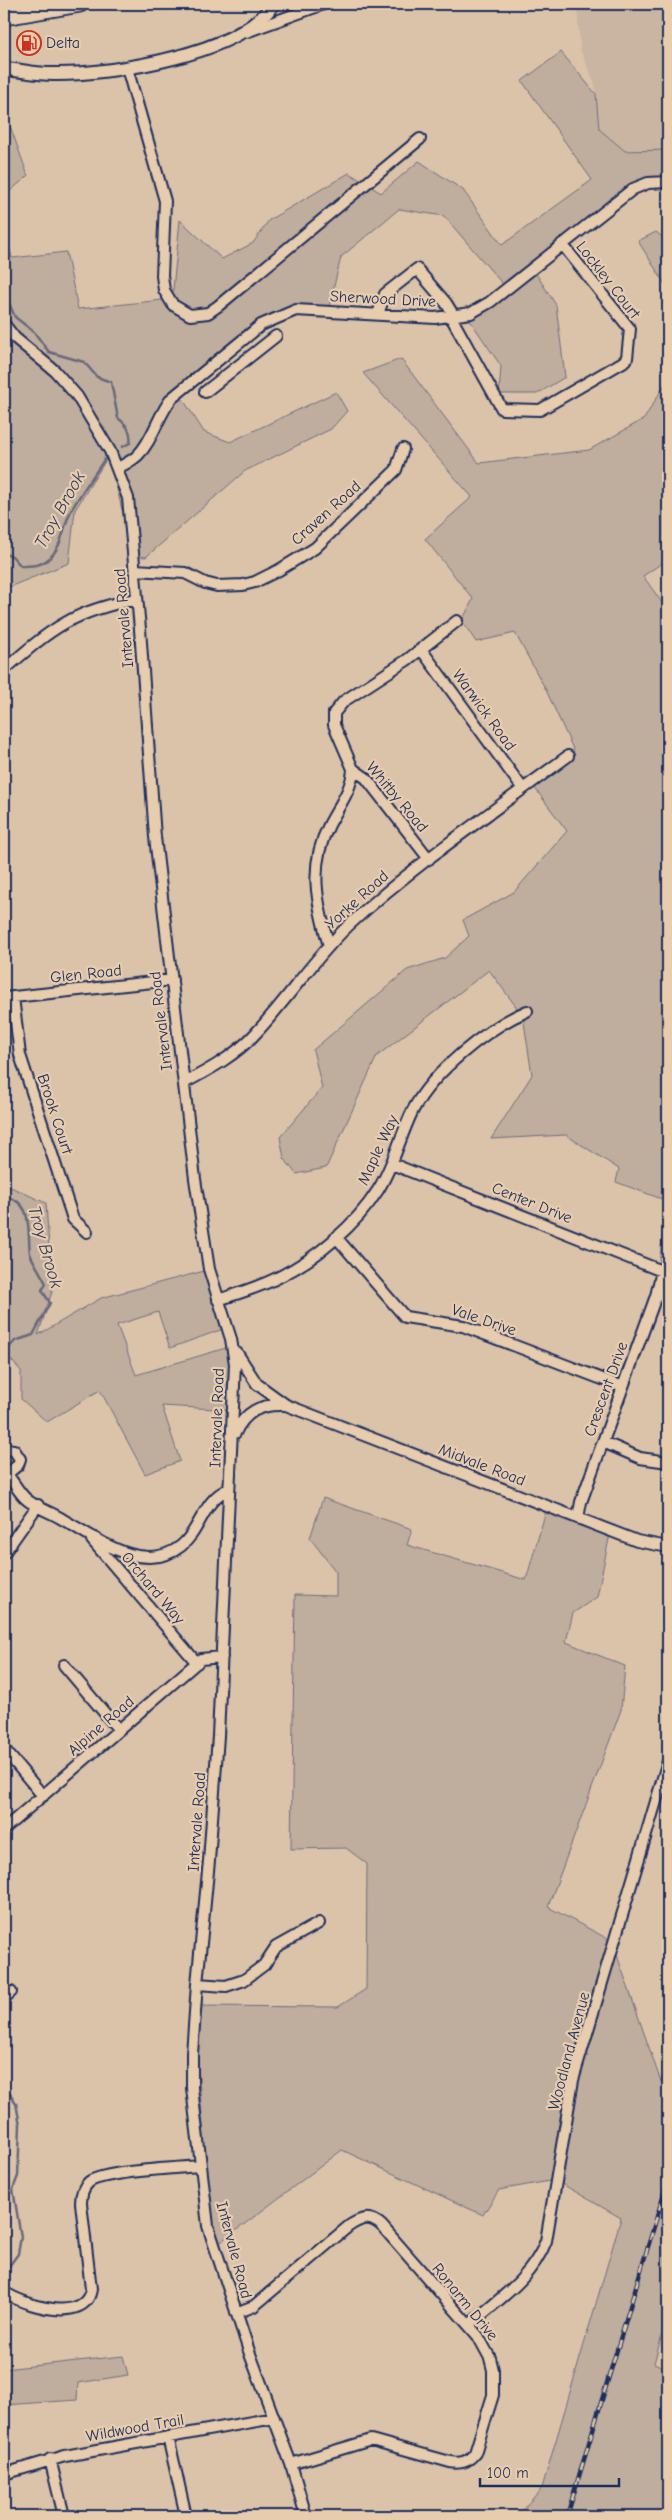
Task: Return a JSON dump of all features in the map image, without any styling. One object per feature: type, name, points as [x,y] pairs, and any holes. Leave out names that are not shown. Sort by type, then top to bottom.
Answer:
[{"type":"highway","points":[[4,17],[80,4]]},
{"type":"main road","points":[[4,69],[56,74],[127,68],[177,56],[222,41],[258,22],[273,4]]},
{"type":"street","points":[[222,41],[324,4]]},
{"type":"street","points":[[127,68],[165,201],[162,276],[164,290],[173,305],[190,315],[202,315],[213,309],[420,139]]},
{"type":"street","name":"Sherwood Drive","points":[[118,468],[134,458],[143,449],[165,407],[172,398],[261,325],[296,310],[452,316],[479,309],[633,189],[648,183],[668,182]]},
{"type":"street","name":"Lockley Court","points":[[452,316],[502,409],[540,410],[623,362],[627,358],[630,328],[562,244]]},
{"type":"street","points":[[378,314],[385,294],[417,269],[452,316]]},
{"type":"street","name":"Intervale Road","points":[[4,324],[15,338],[55,371],[78,396],[118,468],[128,498],[155,837],[184,1083],[208,1269],[231,1339],[236,1385],[222,1656],[209,1861],[192,2054],[192,2088],[208,2226],[236,2313],[291,2464],[306,2516]]},
{"type":"street","points":[[205,392],[276,336]]},
{"type":"street","points":[[240,342],[251,354]]},
{"type":"street","name":"Craven Road","points":[[135,570],[185,573],[205,584],[217,586],[243,585],[255,582],[280,570],[315,548],[396,470],[403,449]]},
{"type":"street","points":[[4,670],[48,633],[76,616],[100,606],[137,599]]},
{"type":"street","points":[[421,649],[458,621]]},
{"type":"street","name":"Whitby Road","points":[[421,649],[344,700],[334,713],[333,723],[353,769],[366,778],[429,859]]},
{"type":"street","name":"Warwick Road","points":[[421,649],[523,789]]},
{"type":"street","name":"Yorke Road","points":[[184,1083],[238,1051],[255,1035],[329,946],[362,913],[429,859],[568,756]]},
{"type":"street","points":[[329,946],[318,908],[315,872],[320,845],[351,785],[353,769]]},
{"type":"street","name":"Glen Road","points":[[8,998],[172,980]]},
{"type":"street","name":"Brook Court","points":[[8,998],[20,1055],[73,1219],[87,1232]]},
{"type":"street","name":"Maple Way","points":[[218,1300],[281,1276],[310,1258],[336,1237],[365,1208],[378,1190],[392,1164],[413,1111],[423,1094],[458,1058],[507,1020],[527,1011]]},
{"type":"street","name":"Center Drive","points":[[392,1164],[662,1271]]},
{"type":"street","name":"Vale Drive","points":[[336,1237],[405,1317],[463,1326],[623,1387]]},
{"type":"street","name":"Crescent Drive","points":[[578,1518],[581,1502],[656,1296],[662,1271]]},
{"type":"street","name":"Midvale Road","points":[[231,1339],[239,1359],[248,1374],[266,1392],[286,1405],[637,1541],[668,1547]]},
{"type":"street","name":"Midvale Road","points":[[232,1437],[240,1421],[258,1409],[268,1404],[286,1405]]},
{"type":"street","points":[[603,1442],[640,1458],[668,1462]]},
{"type":"street","points":[[4,1449],[14,1450],[20,1459],[18,1465],[5,1472],[26,1499],[132,1556],[153,1557],[164,1555],[180,1546],[189,1538],[209,1504],[220,1493],[230,1489]]},
{"type":"street","points":[[4,1553],[38,1505]]},
{"type":"street","name":"Orchard Way","points":[[87,1533],[197,1663]]},
{"type":"street","name":"Alpine Road","points":[[4,1829],[201,1659],[222,1656]]},
{"type":"street","points":[[64,1665],[119,1730]]},
{"type":"street","points":[[4,1749],[43,1796]]},
{"type":"street","name":"Woodland Avenue","points":[[469,2325],[527,2274],[541,2253],[546,2241],[573,2080],[668,1761]]},
{"type":"street","points":[[197,1984],[226,1986],[244,1980],[264,1965],[282,1943],[319,1923]]},
{"type":"street","points":[[4,2292],[19,2301],[38,2307],[70,2308],[82,2304],[87,2300],[91,2288],[81,2203],[81,2196],[86,2185],[103,2177],[200,2166]]},
{"type":"street","name":"Ronarm Drive","points":[[236,2313],[254,2306],[349,2226],[359,2219],[365,2218],[377,2221],[382,2226],[469,2325],[483,2344],[490,2358],[494,2383],[493,2395],[476,2453],[470,2459],[458,2463],[450,2462],[371,2440],[291,2464]]},
{"type":"street","name":"Wildwood Trail","points":[[4,2474],[50,2459],[274,2418]]},
{"type":"street","points":[[168,2437],[186,2516]]},
{"type":"street","points":[[50,2459],[64,2516]]},
{"type":"shaded area","points":[[577,4],[668,4],[668,150],[625,151],[599,129],[595,84],[580,50]]},
{"type":"shaded area","points":[[561,52],[596,94],[599,129],[625,151],[668,150],[668,185],[642,185],[533,269],[556,305],[565,377],[537,394],[499,394],[501,366],[467,316],[506,288],[444,216],[399,209],[341,257],[328,311],[279,315],[179,393],[204,432],[230,442],[336,392],[347,411],[331,429],[245,471],[146,557],[133,556],[109,455],[75,510],[69,563],[4,589],[4,223],[12,258],[66,252],[78,309],[172,299],[180,220],[222,259],[253,243],[269,220],[349,173],[381,193],[419,161],[463,190],[502,245],[592,180],[522,81]]},
{"type":"shaded area","points":[[4,109],[28,176],[4,196]]},
{"type":"shaded area","points":[[656,232],[668,241],[668,289],[638,241]]},
{"type":"shaded area","points":[[401,359],[479,463],[589,450],[644,419],[668,379],[668,559],[643,576],[668,611],[668,1308],[654,1301],[667,1201],[616,1182],[619,1169],[566,1135],[491,1139],[532,1075],[523,1016],[489,970],[377,1056],[326,1168],[296,1174],[284,1158],[280,1137],[322,1088],[313,1050],[407,970],[445,958],[469,936],[463,920],[514,892],[567,831],[531,783],[574,751],[546,690],[515,633],[476,642],[462,621],[473,599],[425,539],[472,497],[363,373]]},
{"type":"shaded area","points":[[4,1184],[46,1203],[52,1292],[38,1335],[101,1298],[208,1270],[226,1328],[170,1348],[158,1312],[117,1325],[136,1375],[229,1347],[234,1410],[162,1406],[180,1461],[145,1474],[100,1390],[47,1422],[21,1399],[21,1371],[4,1352]]},
{"type":"shaded area","points":[[323,1498],[412,1529],[407,1545],[526,1580],[547,1507],[610,1534],[597,1597],[573,1613],[566,1642],[625,1666],[621,1710],[548,1907],[612,1941],[661,2082],[668,2058],[668,2314],[654,2363],[668,2369],[668,2516],[517,2516],[542,2488],[621,2218],[555,2180],[499,2190],[483,2215],[342,2150],[213,2248],[193,2006],[338,2007],[366,1989],[367,1864],[346,1848],[291,1849],[295,1595],[336,1596],[336,1572],[310,1538]]},
{"type":"shaded area","points":[[123,2356],[128,2375],[78,2383],[77,2400],[4,2405],[4,2369]]},
{"type":"waterway","name":"Troy Brook","points":[[4,292],[15,317],[34,332],[49,352],[84,362],[97,377],[111,382],[118,418],[126,426],[130,435],[130,443],[122,447]]},
{"type":"waterway","name":"Troy Brook","points":[[4,554],[12,556],[21,566],[41,563],[53,555],[60,543],[72,509],[106,457]]},
{"type":"waterway","name":"Troy Brook","points":[[4,1197],[14,1199],[25,1210],[30,1253],[46,1284],[42,1290],[50,1303],[33,1335],[15,1341],[4,1353]]},
{"type":"waterway","name":"Troy Brook","points":[[4,2085],[16,2103],[20,2125],[18,2176],[13,2189],[21,2237],[18,2254],[4,2273]]},
{"type":"waterway","name":"Troy Brook","points":[[4,2494],[7,2516]]},
{"type":"railway","points":[[567,2516],[668,2180]]},
{"type":"place","name":"Delta","points":[[29,43]]}]
